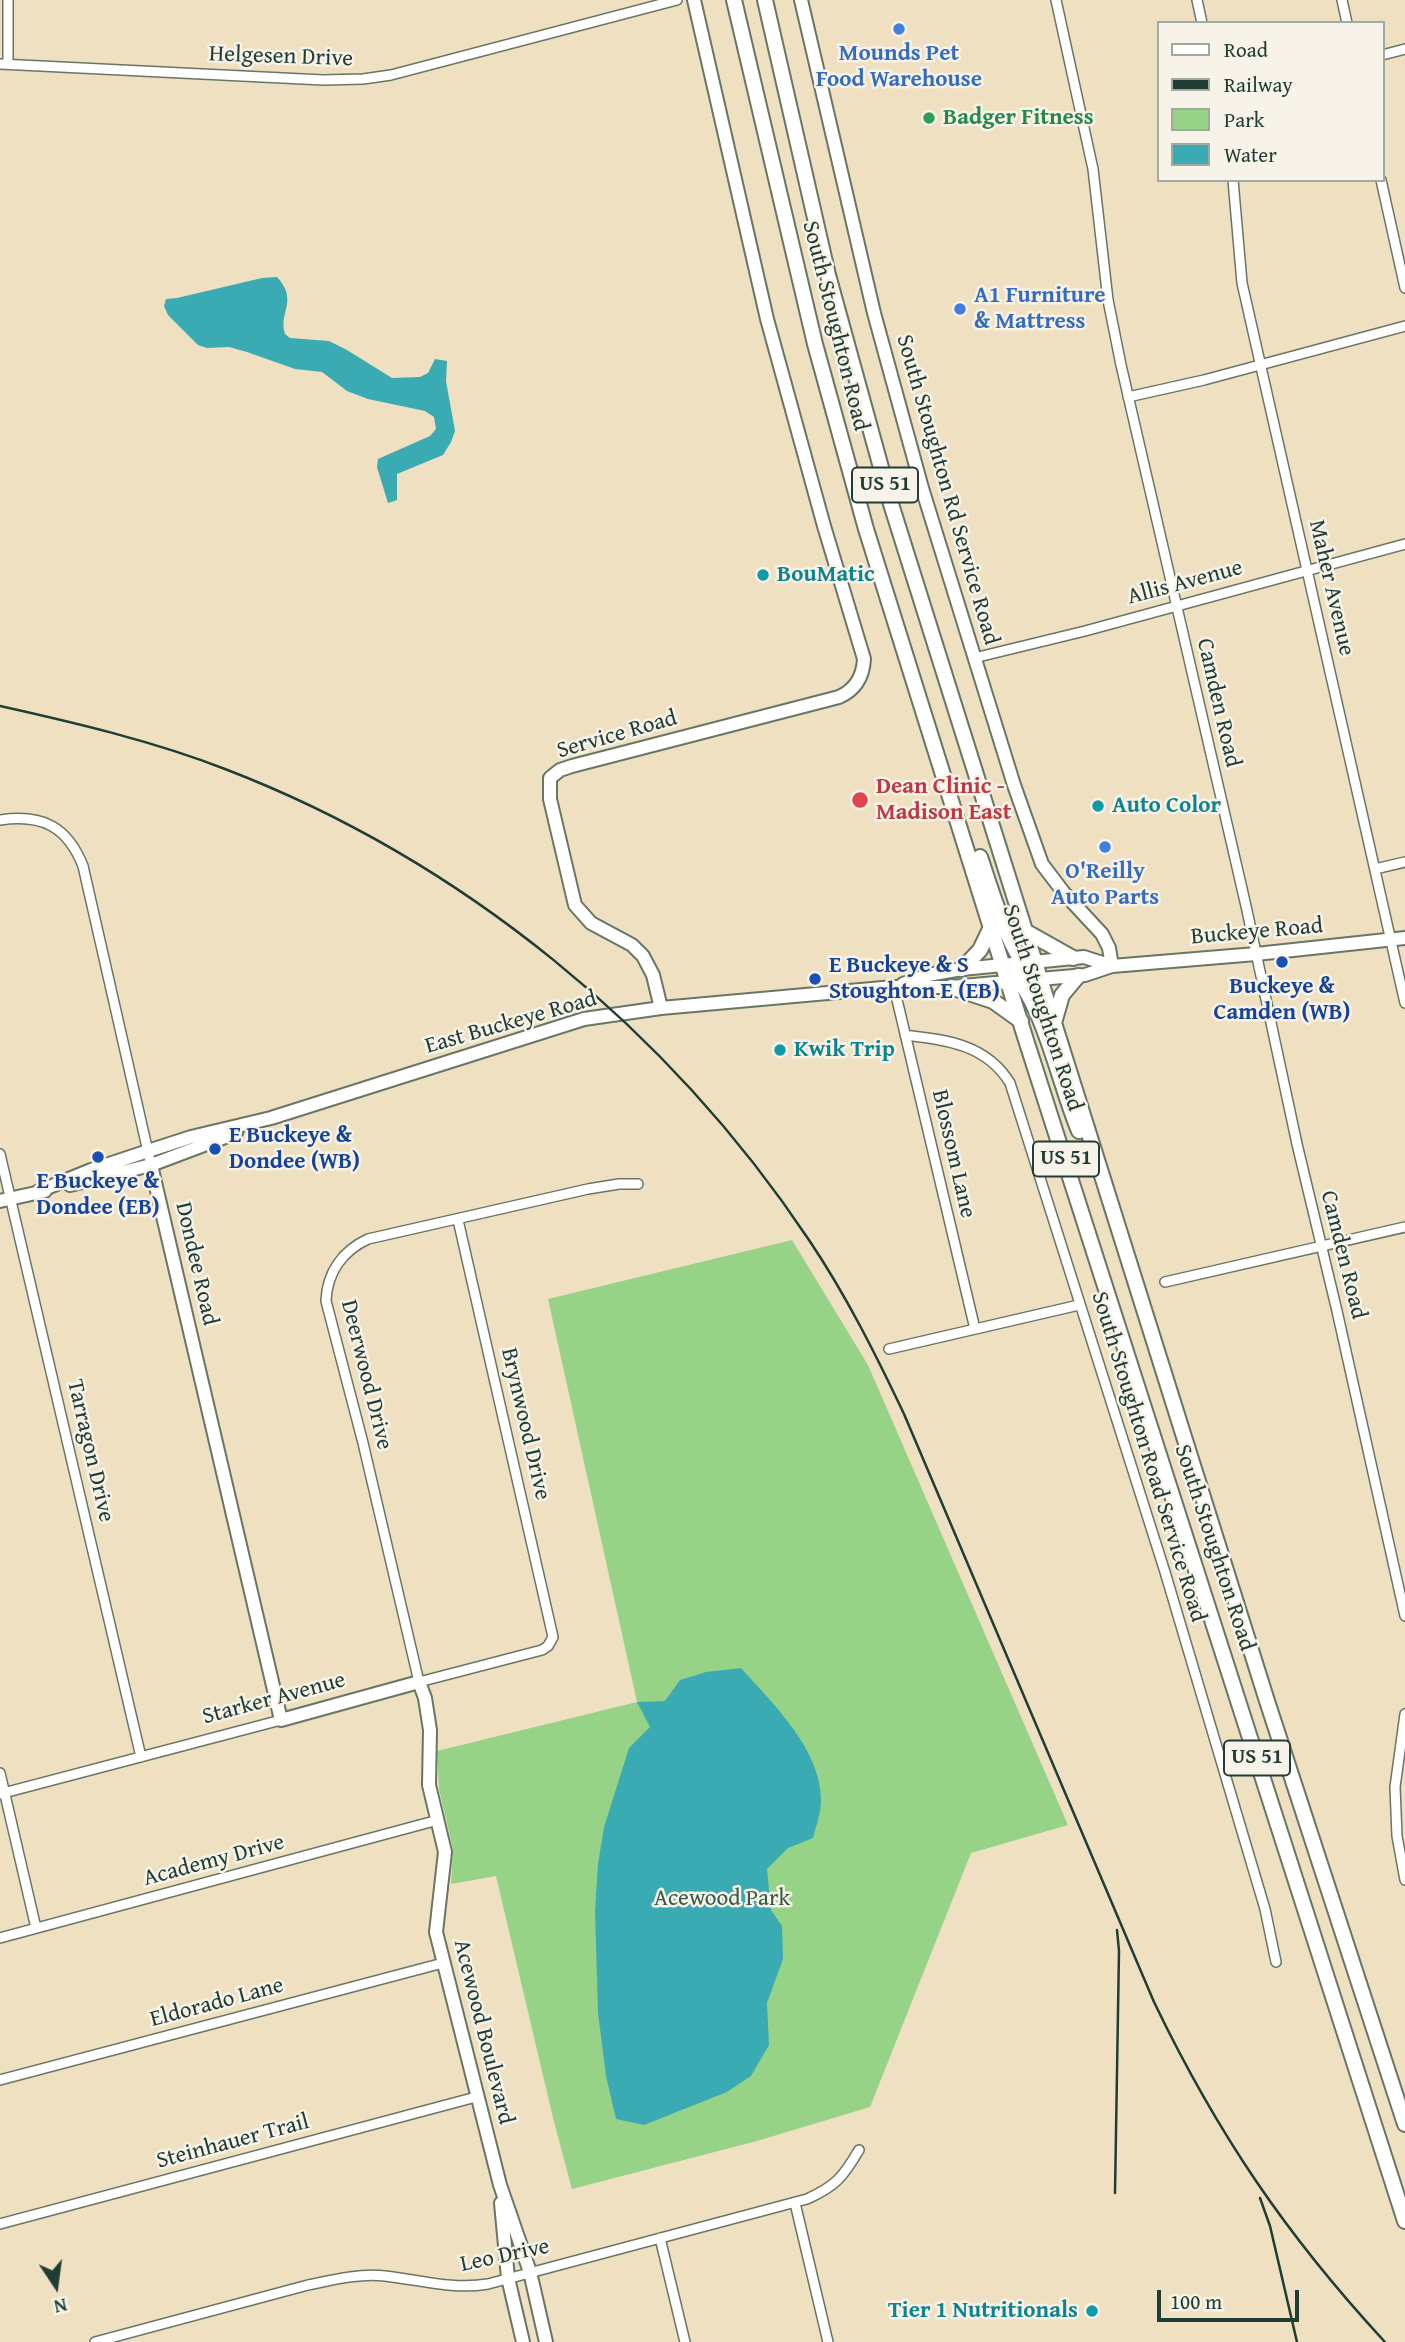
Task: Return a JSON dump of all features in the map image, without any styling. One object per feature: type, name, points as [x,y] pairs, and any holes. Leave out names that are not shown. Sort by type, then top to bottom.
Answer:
[{"type":"main road","name":"South Stoughton Road","points":[[734,0],[818,357],[866,529],[1004,965]]},
{"type":"main road","name":"South Stoughton Road","points":[[765,0],[828,275],[864,414],[1025,931],[1029,962],[1040,979],[1263,1688],[1405,2124]]},
{"type":"main road","points":[[922,709],[938,734],[996,904],[1029,962]]},
{"type":"main road","points":[[962,969],[980,950],[992,925]]},
{"type":"main road","points":[[1025,931],[1073,958]]},
{"type":"main road","points":[[1004,965],[1042,1027],[1072,1115],[1112,1206]]},
{"type":"main road","points":[[1054,1025],[1062,995],[1078,976]]},
{"type":"main road","name":"South Stoughton Road","points":[[1015,982],[1021,1021],[1405,2221]]},
{"type":"main road","points":[[951,987],[993,1001],[1021,1021]]},
{"type":"main road","points":[[1383,2058],[1405,2106]]},
{"type":"street","points":[[4,64],[8,0]]},
{"type":"street","name":"Helgesen Drive","points":[[4,64],[323,80],[363,79],[391,75],[677,0]]},
{"type":"street","name":"Service Road","points":[[661,1008],[653,975],[643,956],[632,945],[591,923],[575,905],[550,799],[550,778],[560,770],[572,766],[839,697],[851,690],[859,679],[864,664],[862,648],[824,526],[771,331],[694,0]]},
{"type":"street","name":"South Stoughton Rd Service Road","points":[[801,0],[874,313],[919,475],[1014,785],[1042,864],[1063,893],[1102,934],[1109,948],[1112,966]]},
{"type":"street","name":"Camden Road","points":[[1056,0],[1093,169],[1108,300],[1128,397],[1405,1616]]},
{"type":"street","points":[[1197,0],[1202,21]]},
{"type":"street","points":[[1342,0],[1347,21]]},
{"type":"street","points":[[1384,54],[1405,49]]},
{"type":"street","name":"Maher Avenue","points":[[1233,182],[1242,283],[1375,869],[1399,939],[1405,1003]]},
{"type":"street","points":[[1381,182],[1405,288]]},
{"type":"street","points":[[1128,397],[1405,326]]},
{"type":"street","name":"Allis Avenue","points":[[974,658],[1085,631],[1405,544]]},
{"type":"street","name":"Dondee Road","points":[[0,820],[18,817],[39,819],[54,827],[77,849],[83,866],[281,1720]]},
{"type":"street","points":[[1375,869],[1405,862]]},
{"type":"street","name":"Buckeye Road","points":[[1040,979],[1078,976],[1112,966],[1399,939]]},
{"type":"street","name":"Buckeye Road","points":[[1029,962],[1084,957],[1112,966]]},
{"type":"street","name":"East Buckeye Road","points":[[894,987],[928,975],[1029,962]]},
{"type":"street","name":"East Buckeye Road","points":[[5,1200],[151,1165],[271,1118],[584,1020],[661,1008],[894,987],[951,987],[1040,979]]},
{"type":"street","name":"Blossom Lane","points":[[894,987],[975,1329]]},
{"type":"street","name":"South Stoughton Road Service Road","points":[[905,1035],[972,1049],[992,1059],[1010,1083],[1165,1572],[1265,1909],[1276,1962]]},
{"type":"street","name":"East Buckeye Road","points":[[37,1192],[79,1174],[191,1137],[271,1118]]},
{"type":"street","name":"Tarragon Drive","points":[[0,1154],[5,1200],[141,1757]]},
{"type":"street","name":"Deerwood Drive","points":[[419,1682],[327,1301],[330,1278],[347,1252],[361,1242],[588,1189],[638,1184]]},
{"type":"street","name":"Brynwood Drive","points":[[458,1220],[554,1637]]},
{"type":"street","points":[[1165,1282],[1405,1227]]},
{"type":"street","points":[[889,1349],[1079,1305]]},
{"type":"street","name":"Starker Avenue","points":[[2,1793],[538,1651],[548,1646],[554,1637]]},
{"type":"street","name":"Acewood Boulevard","points":[[419,1682],[425,1698],[430,1730],[429,1785],[444,1852],[436,1932],[500,2185],[530,2272],[546,2342]]},
{"type":"street","points":[[1405,1714],[1395,1787],[1397,1836],[1405,1880]]},
{"type":"street","points":[[0,1773],[2,1793],[36,1928]]},
{"type":"street","name":"Academy Drive","points":[[0,1938],[438,1821]]},
{"type":"street","name":"Eldorado Lane","points":[[0,2080],[443,1964]]},
{"type":"street","name":"Steinhauer Trail","points":[[0,2224],[477,2097]]},
{"type":"street","name":"Leo Drive","points":[[95,2342],[340,2279],[383,2276],[433,2285],[469,2287],[508,2278],[794,2203],[829,2189],[840,2180],[859,2150]]},
{"type":"street","name":"Acewood Boulevard","points":[[500,2185],[508,2278],[523,2342]]},
{"type":"street","points":[[794,2203],[828,2342]]},
{"type":"street","points":[[660,2238],[685,2342]]},
{"type":"street","points":[[135,2332],[138,2342]]},
{"type":"green space","name":"Acewood Park","points":[[792,1240],[868,1365],[1068,1825],[971,1853],[870,2107],[757,2141],[572,2189],[496,1876],[451,1884],[453,1849],[439,1789],[437,1751],[637,1702],[548,1299]]},
{"type":"water","points":[[277,277],[287,293],[284,326],[285,334],[290,338],[329,341],[392,378],[420,377],[428,373],[435,359],[447,361],[446,381],[455,431],[443,455],[397,474],[397,500],[388,503],[377,467],[378,459],[430,436],[436,429],[434,417],[425,411],[368,399],[347,391],[322,372],[295,369],[229,347],[207,348],[198,345],[168,315],[164,306],[166,299]]},
{"type":"water","points":[[741,1668],[781,1713],[804,1746],[819,1782],[821,1801],[813,1838],[788,1848],[767,1869],[771,1910],[782,1926],[783,1959],[767,2003],[769,2045],[751,2076],[727,2092],[644,2125],[616,2119],[606,2076],[598,2013],[595,1911],[604,1827],[629,1748],[650,1727],[637,1702],[665,1701],[680,1680],[706,1672]]},
{"type":"railway","points":[[0,706],[114,733],[198,759],[312,807],[397,851],[477,903],[553,960],[625,1023],[692,1091],[753,1163],[836,1282],[904,1414],[1154,2002],[1178,2050],[1229,2139],[1285,2222],[1385,2342]]},
{"type":"railway","points":[[1115,2193],[1119,1951],[1117,1930]]},
{"type":"railway","points":[[1260,2198],[1270,2226],[1297,2342]]},
{"type":"place","name":"Mounds Pet Food Warehouse","points":[[899,29]]},
{"type":"place","name":"Badger Fitness","points":[[929,118]]},
{"type":"place","name":"A1 Furniture & Mattress","points":[[960,309]]},
{"type":"place","name":"BouMatic","points":[[763,575]]},
{"type":"place","name":"Dean Clinic - Madison East","points":[[860,800]]},
{"type":"place","name":"Auto Color","points":[[1098,806]]},
{"type":"place","name":"O'Reilly Auto Parts","points":[[1105,847]]},
{"type":"place","name":"Buckeye & Camden (WB)","points":[[1282,962]]},
{"type":"place","name":"E Buckeye & S Stoughton E (EB)","points":[[815,979]]},
{"type":"place","name":"Kwik Trip","points":[[780,1050]]},
{"type":"place","name":"E Buckeye & Dondee (WB)","points":[[215,1149]]},
{"type":"place","name":"E Buckeye & Dondee (EB)","points":[[98,1157]]},
{"type":"place","name":"Tier 1 Nutritionals","points":[[1092,2311]]}]
